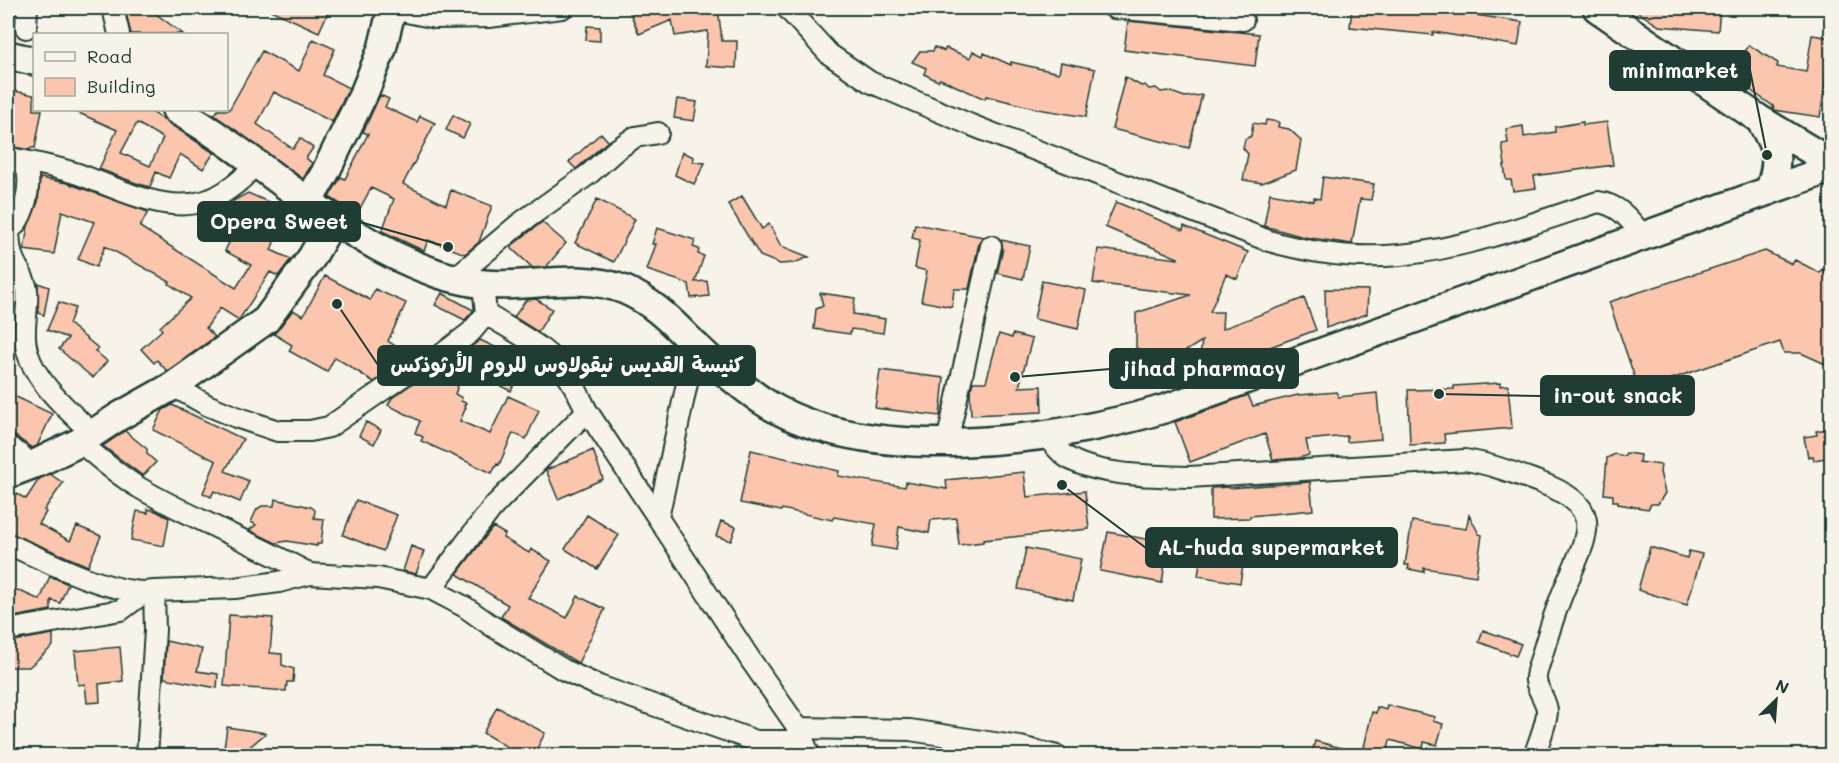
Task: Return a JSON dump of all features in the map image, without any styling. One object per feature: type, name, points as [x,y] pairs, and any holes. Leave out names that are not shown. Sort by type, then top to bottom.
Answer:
[{"type":"main road","points":[[308,202],[326,173],[365,91],[382,49],[392,8]]},
{"type":"main road","points":[[1597,8],[1759,119],[1832,163]]},
{"type":"main road","points":[[8,55],[33,61]]},
{"type":"main road","points":[[178,111],[201,123],[333,220],[410,262],[438,274],[483,284],[566,280],[624,290],[667,315],[695,346],[731,379],[780,411],[819,427],[883,441],[947,442],[1023,438],[1132,419],[1832,168]]},
{"type":"main road","points":[[1759,119],[1772,140],[1777,158],[1776,172],[1769,191]]},
{"type":"main road","points":[[17,471],[87,438],[118,417],[173,386],[266,320],[312,257],[333,220]]},
{"type":"street","points":[[26,28],[27,8]]},
{"type":"street","points":[[113,8],[119,33]]},
{"type":"street","points":[[392,8],[436,18],[489,17],[562,8]]},
{"type":"street","points":[[787,8],[829,54],[870,82],[1121,184],[1269,241],[1352,256],[1427,252],[1512,230],[1598,202],[1619,209],[1643,236]]},
{"type":"street","points":[[1114,8],[1243,20]]},
{"type":"street","points":[[456,277],[519,224],[590,174],[616,150],[635,137],[658,133]]},
{"type":"street","points":[[11,158],[63,169],[123,192],[179,205],[209,201],[222,194],[248,174],[254,162]]},
{"type":"street","points":[[8,226],[14,226],[17,222],[25,201],[28,181],[27,170],[11,158]]},
{"type":"street","points":[[8,233],[12,254],[27,291],[24,333],[26,348],[33,364],[100,459],[137,486],[310,574]]},
{"type":"street","points":[[947,442],[991,246]]},
{"type":"street","points":[[173,386],[217,409],[278,430],[309,431],[329,427],[413,369],[441,355],[471,332],[486,315],[483,284]]},
{"type":"street","points":[[486,315],[537,346],[559,364],[587,411],[804,742]]},
{"type":"street","points":[[658,518],[695,346]]},
{"type":"street","points":[[431,589],[492,508],[587,411]]},
{"type":"street","points":[[1045,435],[1064,455],[1083,465],[1148,476],[1189,477],[1465,460],[1486,463],[1507,470],[1558,489],[1572,498],[1581,506],[1587,520],[1586,536],[1582,553],[1554,616],[1536,679],[1547,711],[1534,756]]},
{"type":"street","points":[[8,446],[22,456],[17,471]]},
{"type":"street","points":[[8,544],[130,592],[235,588],[279,582],[310,574],[378,578],[431,589],[465,607],[564,670],[599,686],[756,741],[804,742],[910,730],[1020,747],[1057,756]]},
{"type":"street","points":[[8,630],[121,610],[150,591]]},
{"type":"street","points":[[147,756],[155,630],[150,591]]},
{"type":"building","points":[[125,8],[148,8],[182,33],[131,33]]},
{"type":"building","points":[[266,8],[330,8],[319,32]]},
{"type":"building","points":[[628,8],[718,8],[722,41],[737,41],[736,68],[706,66],[708,31],[675,36],[672,20],[639,34]]},
{"type":"building","points":[[1352,8],[1415,8],[1522,22],[1518,46],[1433,32],[1433,35],[1350,27]]},
{"type":"building","points":[[1632,8],[1720,8],[1718,31],[1659,26]]},
{"type":"building","points":[[1128,21],[1259,34],[1255,66],[1124,50]]},
{"type":"building","points":[[587,26],[600,27],[600,41],[586,40]]},
{"type":"building","points":[[1812,35],[1832,38],[1832,73],[1827,72],[1820,117],[1774,110],[1773,106],[1730,76],[1749,45],[1778,63],[1777,67],[1806,72]]},
{"type":"building","points":[[313,39],[335,49],[323,75],[349,88],[332,122],[274,92],[257,124],[293,149],[300,138],[313,148],[306,158],[312,163],[303,179],[214,115],[217,111],[229,110],[262,51],[299,71]]},
{"type":"building","points":[[935,47],[944,51],[946,48],[970,58],[973,51],[983,56],[984,53],[1011,65],[1011,62],[1059,73],[1061,62],[1095,69],[1086,117],[1038,109],[986,96],[985,99],[940,79],[938,81],[924,74],[926,68],[912,62],[920,51],[933,51]]},
{"type":"building","points":[[1125,77],[1141,86],[1145,85],[1149,89],[1156,88],[1161,92],[1168,91],[1185,97],[1202,95],[1189,148],[1112,129]]},
{"type":"building","points":[[10,90],[33,95],[33,111],[42,111],[35,148],[30,148],[30,150],[8,146]]},
{"type":"building","points":[[380,95],[389,99],[385,107],[417,122],[420,116],[435,123],[403,184],[446,205],[451,190],[492,206],[479,242],[465,254],[428,240],[424,251],[382,231],[394,199],[371,188],[357,214],[329,197],[341,177],[345,179],[368,134],[363,132]]},
{"type":"building","points":[[677,99],[697,102],[694,121],[674,118]]},
{"type":"building","points":[[74,111],[151,111],[214,153],[203,169],[180,154],[169,178],[156,172],[150,187],[99,169],[117,130]],"holes":[[[137,123],[163,138],[150,166],[121,153]]]},
{"type":"building","points":[[453,115],[470,124],[463,138],[446,130]]},
{"type":"building","points":[[1266,120],[1279,122],[1278,127],[1289,129],[1301,140],[1296,170],[1262,183],[1243,180],[1248,154],[1243,148],[1245,139],[1251,136],[1253,123],[1265,125]]},
{"type":"building","points":[[1583,122],[1583,125],[1607,122],[1613,165],[1534,176],[1536,188],[1513,191],[1511,180],[1506,180],[1504,165],[1502,144],[1508,143],[1506,129],[1523,126],[1524,137],[1555,132],[1555,127]]},
{"type":"building","points":[[601,133],[608,141],[576,169],[569,162]]},
{"type":"building","points":[[682,152],[694,157],[693,162],[705,163],[694,184],[675,175]]},
{"type":"building","points":[[1323,177],[1374,184],[1371,200],[1360,199],[1352,244],[1304,237],[1264,226],[1270,193],[1314,201],[1314,198],[1320,199]]},
{"type":"building","points":[[40,178],[67,183],[148,212],[140,227],[236,288],[251,265],[225,251],[236,228],[224,223],[233,201],[248,193],[273,204],[285,214],[271,250],[291,259],[278,276],[270,272],[239,320],[220,308],[206,328],[215,337],[167,371],[157,360],[154,363],[141,349],[162,330],[160,327],[191,298],[169,284],[170,282],[105,246],[96,267],[78,259],[94,222],[62,211],[54,254],[24,250],[28,226],[38,202]]},
{"type":"building","points":[[742,196],[762,229],[769,224],[781,246],[809,257],[794,263],[780,264],[760,256],[728,204]]},
{"type":"building","points":[[597,199],[635,219],[614,262],[575,243]]},
{"type":"building","points":[[1116,202],[1183,230],[1184,226],[1248,252],[1237,279],[1226,274],[1210,312],[1223,312],[1222,329],[1304,298],[1316,330],[1235,360],[1236,366],[1215,374],[1210,352],[1200,355],[1202,341],[1175,358],[1162,360],[1136,348],[1136,313],[1191,295],[1093,283],[1098,249],[1178,259],[1105,227]]},
{"type":"building","points":[[542,222],[566,243],[546,267],[533,268],[510,247]]},
{"type":"building","points":[[915,224],[984,237],[979,243],[969,289],[954,289],[952,307],[921,301],[927,271],[915,268],[920,240],[912,238]]},
{"type":"building","points":[[657,228],[695,240],[693,247],[699,249],[698,254],[704,256],[695,282],[707,281],[709,296],[691,298],[689,284],[647,270],[656,244],[652,244]]},
{"type":"building","points":[[1001,240],[1030,246],[1023,279],[997,273],[1003,249]]},
{"type":"building","points":[[1765,251],[1792,264],[1795,260],[1820,273],[1822,269],[1832,274],[1832,367],[1801,353],[1784,353],[1780,342],[1639,390],[1609,302]]},
{"type":"building","points":[[325,276],[370,300],[375,289],[406,303],[388,341],[401,350],[394,361],[399,364],[374,382],[335,357],[327,372],[289,351],[292,345],[274,334],[293,310],[303,316]]},
{"type":"building","points":[[1042,281],[1086,290],[1078,329],[1034,319]]},
{"type":"building","points":[[38,283],[49,287],[44,315],[38,313]]},
{"type":"building","points":[[1325,289],[1368,290],[1367,314],[1326,328]]},
{"type":"building","points":[[442,293],[474,310],[465,320],[435,305]]},
{"type":"building","points":[[820,293],[855,298],[853,314],[885,319],[883,333],[851,329],[850,334],[814,329],[816,309],[823,306]]},
{"type":"building","points":[[536,299],[552,309],[538,332],[514,317],[526,300]]},
{"type":"building","points":[[59,302],[75,308],[69,324],[98,348],[95,351],[107,361],[93,378],[59,349],[68,338],[47,330]]},
{"type":"building","points":[[999,334],[1012,338],[1013,334],[1032,339],[1019,387],[1041,386],[1042,412],[971,415],[970,392],[973,382],[986,382]]},
{"type":"building","points":[[480,340],[525,361],[511,391],[464,369],[455,394],[466,403],[460,421],[490,434],[508,396],[539,410],[526,439],[513,433],[499,465],[497,464],[492,473],[421,441],[423,437],[415,433],[420,421],[388,405],[392,398],[419,379],[439,369],[443,377],[450,363]]},
{"type":"building","points":[[880,370],[944,378],[940,416],[875,408]]},
{"type":"building","points":[[1500,383],[1500,386],[1508,385],[1512,428],[1444,434],[1445,443],[1410,445],[1408,390],[1454,389],[1454,386]]},
{"type":"building","points":[[1337,392],[1338,397],[1377,393],[1381,439],[1347,442],[1347,436],[1306,440],[1309,455],[1273,460],[1265,434],[1190,462],[1175,422],[1248,395],[1253,406],[1298,395]]},
{"type":"building","points":[[8,393],[52,414],[37,446],[32,448],[8,434]]},
{"type":"building","points":[[172,405],[243,439],[225,471],[249,481],[240,502],[214,491],[211,497],[203,493],[216,461],[153,430],[163,410]]},
{"type":"building","points":[[366,422],[381,430],[374,444],[359,436]]},
{"type":"building","points":[[1832,428],[1832,457],[1814,460],[1813,456],[1808,457],[1804,437],[1817,435],[1816,431]]},
{"type":"building","points":[[125,431],[147,449],[147,454],[156,462],[143,476],[103,446]]},
{"type":"building","points":[[593,450],[603,479],[558,499],[546,470]]},
{"type":"building","points":[[751,450],[839,471],[838,476],[905,487],[906,482],[947,489],[946,480],[1024,472],[1027,497],[1085,491],[1089,529],[983,540],[983,542],[959,545],[956,518],[931,520],[929,533],[899,527],[896,550],[872,546],[876,524],[834,517],[832,520],[740,503]]},
{"type":"building","points":[[1626,453],[1640,455],[1639,462],[1661,465],[1660,472],[1665,493],[1658,504],[1651,504],[1648,509],[1618,504],[1618,501],[1613,501],[1613,495],[1604,494],[1607,458],[1615,454],[1624,456]]},
{"type":"building","points":[[50,474],[63,483],[44,510],[46,512],[39,524],[70,541],[77,526],[101,536],[88,566],[8,532],[8,489],[26,499],[39,479]]},
{"type":"building","points":[[1310,482],[1313,510],[1250,516],[1250,518],[1211,519],[1211,488]]},
{"type":"building","points":[[275,499],[311,507],[315,510],[314,518],[324,519],[321,544],[317,546],[287,541],[276,543],[249,530],[256,525],[251,522],[257,509],[262,506],[274,506]]},
{"type":"building","points":[[356,500],[397,515],[383,551],[343,535]]},
{"type":"building","points":[[148,509],[169,518],[164,546],[131,540],[137,511],[148,513]]},
{"type":"building","points":[[587,515],[619,535],[597,569],[565,549]]},
{"type":"building","points":[[1469,515],[1479,534],[1482,535],[1476,576],[1424,568],[1424,572],[1408,569],[1409,565],[1405,565],[1412,521],[1466,529]]},
{"type":"building","points":[[721,521],[736,527],[731,541],[716,536]]},
{"type":"building","points":[[493,527],[505,534],[503,538],[529,553],[531,549],[551,561],[528,598],[567,618],[578,596],[605,609],[578,663],[501,617],[508,605],[457,574]]},
{"type":"building","points":[[1108,532],[1151,540],[1147,561],[1165,564],[1162,583],[1100,571]]},
{"type":"building","points":[[1204,535],[1247,543],[1240,583],[1198,576]]},
{"type":"building","points":[[411,546],[424,551],[416,574],[403,571]]},
{"type":"building","points":[[1650,547],[1687,558],[1689,551],[1702,554],[1687,605],[1638,590]]},
{"type":"building","points":[[1026,548],[1081,559],[1073,600],[1018,589]]},
{"type":"building","points":[[50,576],[68,584],[60,603],[51,600],[51,610],[8,618],[8,586],[40,600]]},
{"type":"building","points":[[229,615],[273,618],[270,653],[282,654],[282,665],[294,669],[293,682],[287,682],[286,691],[224,686]]},
{"type":"building","points":[[1483,630],[1521,644],[1516,656],[1479,642]]},
{"type":"building","points":[[53,634],[53,646],[29,667],[8,667],[8,642]]},
{"type":"building","points":[[166,641],[202,649],[197,671],[218,674],[217,688],[164,678]]},
{"type":"building","points":[[120,647],[123,681],[99,684],[100,702],[87,703],[85,684],[78,685],[75,651]]},
{"type":"building","points":[[1387,705],[1435,717],[1433,721],[1443,724],[1437,745],[1424,742],[1423,749],[1390,740],[1387,756],[1362,756],[1372,712],[1376,713],[1377,707],[1386,710]]},
{"type":"building","points":[[497,707],[545,733],[533,756],[523,756],[483,733]]},
{"type":"building","points":[[227,727],[266,733],[239,756],[223,756]]},
{"type":"building","points":[[1315,741],[1353,751],[1352,756],[1311,756]]},
{"type":"place","name":"minimarket","points":[[1767,155]]},
{"type":"place","name":"Opera Sweet","points":[[448,247]]},
{"type":"place","name":"كنيسة القديس نيقولاوس للروم الأرثوذكس","points":[[337,304]]},
{"type":"place","name":"jihad pharmacy","points":[[1015,377]]},
{"type":"place","name":"in-out snack","points":[[1439,394]]},
{"type":"place","name":"AL-huda supermarket","points":[[1062,485]]}]
